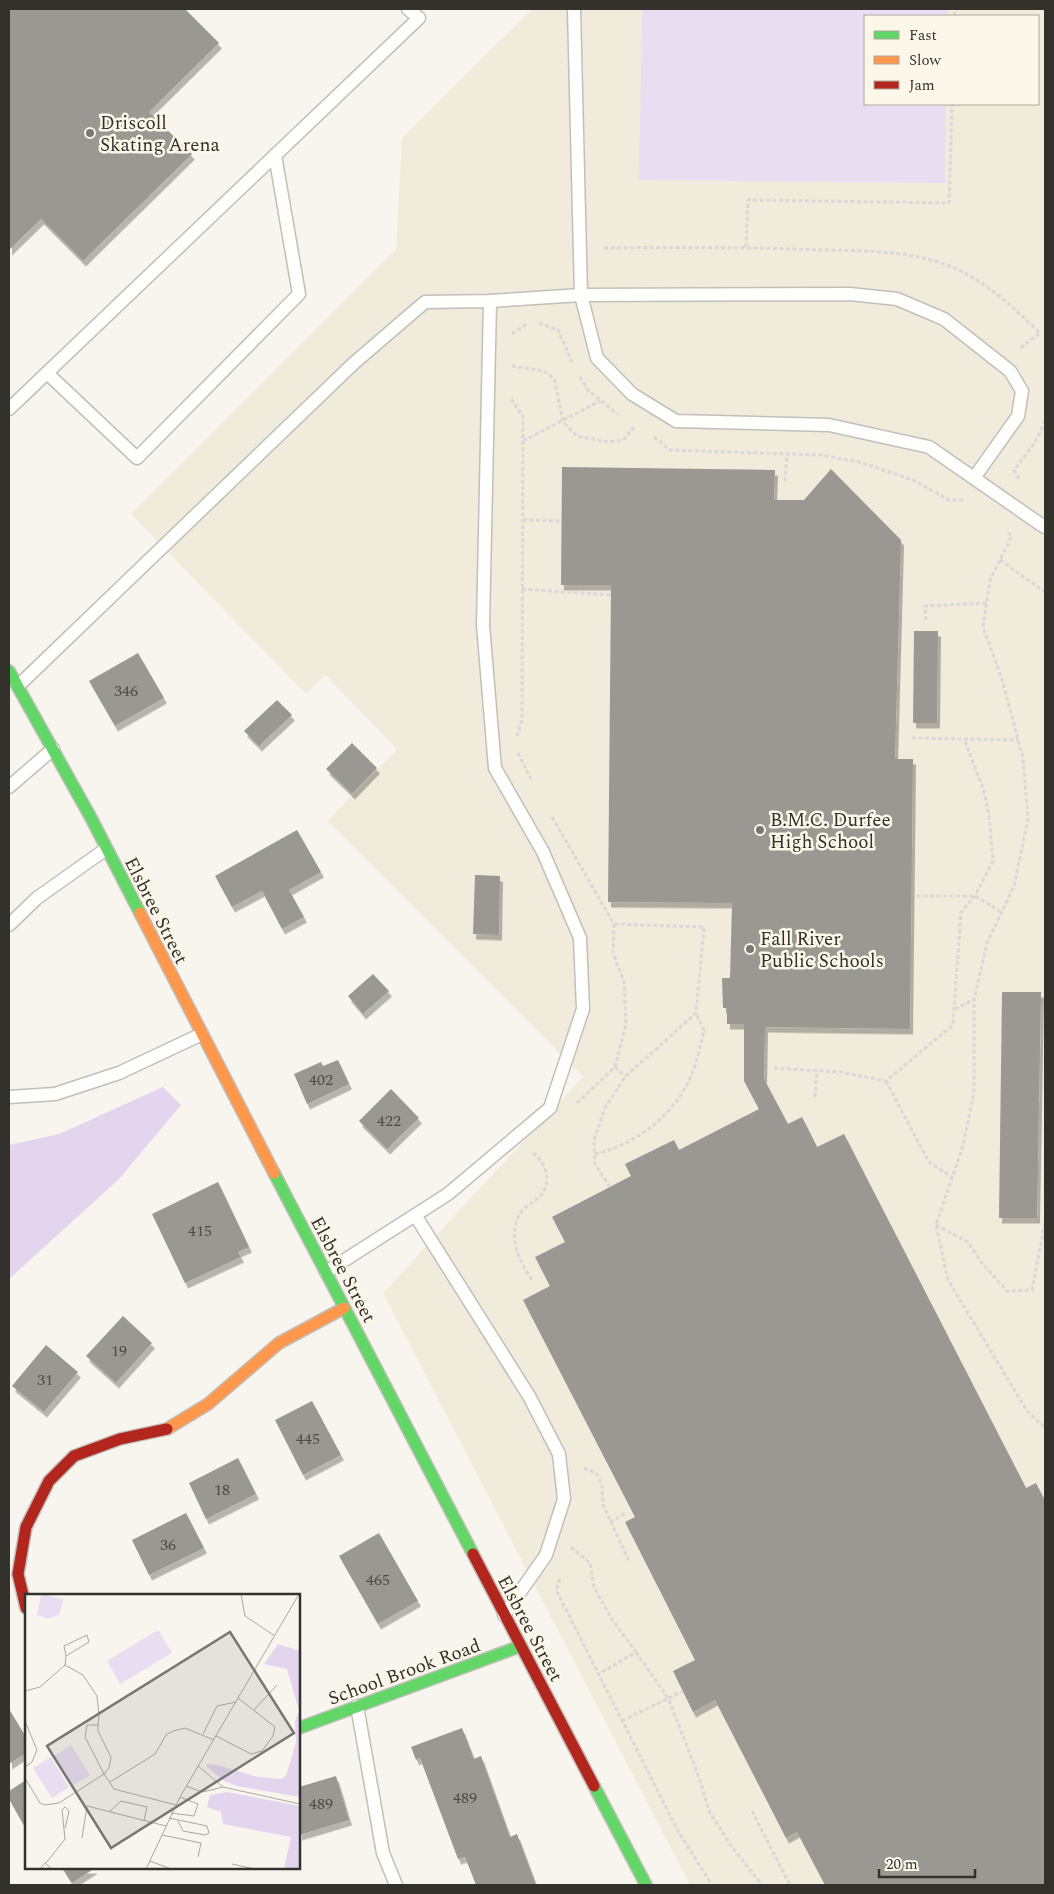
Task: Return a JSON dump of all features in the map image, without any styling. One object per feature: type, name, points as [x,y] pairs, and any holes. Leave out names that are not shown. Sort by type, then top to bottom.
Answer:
[{"type":"street","name":"Elsbree Street","points":[[9,671],[106,849],[646,1885]]},
{"type":"street","points":[[25,1604],[18,1574],[26,1527],[49,1481],[74,1456],[120,1439],[165,1430],[208,1404],[279,1343],[344,1308]]},
{"type":"street","name":"School Brook Road","points":[[300,1728],[521,1646]]},
{"type":"lane","points":[[9,409],[419,18],[408,9]]},
{"type":"lane","points":[[574,9],[581,295],[597,358],[632,394],[676,422],[830,425],[929,447],[1045,527]]},
{"type":"lane","points":[[47,373],[137,458],[299,294],[275,155]]},
{"type":"lane","points":[[18,686],[354,364],[425,302],[490,301],[581,295],[850,294],[897,299],[944,319],[1010,371],[1022,390],[1018,416],[974,478]]},
{"type":"lane","points":[[326,1272],[448,1194],[550,1108],[583,1009],[580,938],[543,852],[495,768],[483,626],[490,301]]},
{"type":"lane","points":[[9,787],[53,749]]},
{"type":"lane","points":[[9,925],[37,898],[106,849]]},
{"type":"lane","points":[[9,1098],[55,1094],[119,1073],[202,1034]]},
{"type":"lane","points":[[415,1215],[530,1396],[559,1454],[564,1499],[546,1555],[504,1614]]},
{"type":"lane","points":[[357,1706],[383,1854],[396,1885]]},
{"type":"path","points":[[746,247],[748,200],[950,203],[952,105]]},
{"type":"path","points":[[511,341],[512,334],[526,323],[541,322],[558,330],[572,363]]},
{"type":"path","points":[[510,361],[510,372]]},
{"type":"path","points":[[510,366],[544,371],[550,375],[555,381],[564,422],[577,436],[608,442],[622,440],[635,426]]},
{"type":"path","points":[[577,371],[587,389],[621,417]]},
{"type":"path","points":[[508,395],[523,416],[522,720],[514,745],[534,786]]},
{"type":"path","points":[[523,441],[564,422],[600,401]]},
{"type":"path","points":[[628,422],[640,428]]},
{"type":"path","points":[[1024,484],[1017,478],[1014,470],[1034,444],[1045,422]]},
{"type":"path","points":[[652,435],[670,450],[821,455],[859,462],[913,480],[948,500],[970,500]]},
{"type":"path","points":[[785,481],[787,455]]},
{"type":"path","points":[[523,520],[561,521]]},
{"type":"path","points":[[1005,530],[1012,536],[990,580],[983,627],[1002,679],[1023,758],[1028,819],[1014,886],[987,943],[974,999],[974,1093],[962,1149],[936,1225],[948,1280],[1027,1411],[1045,1428]]},
{"type":"path","points":[[1000,560],[1045,592]]},
{"type":"path","points":[[522,589],[611,595]]},
{"type":"path","points":[[926,620],[925,606],[987,603]]},
{"type":"path","points":[[912,738],[1018,740]]},
{"type":"path","points":[[886,1081],[953,1025],[957,939],[961,912],[975,896],[993,861],[990,815],[983,788],[964,740]]},
{"type":"path","points":[[549,811],[614,924],[613,953],[624,982],[626,1025],[615,1067],[570,1109]]},
{"type":"path","points":[[917,896],[975,896],[1001,912]]},
{"type":"path","points":[[595,1154],[613,1150],[638,1135],[660,1120],[678,1101],[693,1071],[704,1030],[696,1013],[704,928],[614,924]]},
{"type":"path","points":[[955,1009],[974,999]]},
{"type":"path","points":[[610,1187],[595,1164],[594,1140],[605,1108],[625,1077],[696,1013]]},
{"type":"path","points":[[615,1067],[625,1077]]},
{"type":"path","points":[[774,1068],[840,1072],[886,1081]]},
{"type":"path","points":[[815,1097],[817,1070]]},
{"type":"path","points":[[886,1081],[929,1162],[952,1177]]},
{"type":"path","points":[[525,1159],[539,1148]]},
{"type":"path","points":[[533,1153],[540,1158],[548,1172],[546,1184],[540,1196],[526,1204],[518,1218],[514,1246],[533,1282]]},
{"type":"path","points":[[936,1225],[968,1242],[981,1262],[1007,1291],[1032,1290],[1045,1222]]},
{"type":"path","points":[[582,1462],[586,1477]]},
{"type":"path","points":[[584,1467],[596,1473],[602,1484],[603,1505],[629,1561]]},
{"type":"path","points":[[610,1522],[627,1512]]},
{"type":"path","points":[[568,1556],[573,1539]]},
{"type":"path","points":[[571,1547],[590,1563],[594,1587],[611,1618],[668,1698],[697,1772],[710,1814],[732,1847],[762,1885]]},
{"type":"path","points":[[562,1573],[556,1590],[678,1831],[712,1885]]},
{"type":"path","points":[[598,1674],[636,1652]]},
{"type":"path","points":[[622,1721],[683,1691]]},
{"type":"path","points":[[752,1810],[790,1885]]},
{"type":"shaded area","name":"Fall River Public Schools","points":[[530,9],[1045,9],[1045,1885],[690,1885],[383,1293],[583,1077],[327,821],[397,749],[325,675],[306,694],[131,514],[396,250],[402,138]]},
{"type":"shaded area","points":[[642,9],[948,9],[948,15],[864,15],[864,105],[946,105],[945,183],[639,180]]},
{"type":"shaded area","points":[[163,1087],[181,1105],[119,1179],[9,1279],[9,1145],[59,1134]]},
{"type":"building","name":"Driscoll Skating Arena","points":[[9,9],[185,9],[219,43],[149,112],[192,154],[83,261],[41,219],[9,250]]},
{"type":"building","points":[[562,467],[775,470],[774,500],[804,500],[831,469],[901,540],[895,759],[913,759],[910,1029],[765,1027],[764,1079],[788,1124],[802,1117],[817,1147],[844,1134],[1026,1488],[1036,1483],[1045,1501],[1045,1885],[825,1885],[797,1832],[786,1838],[715,1700],[693,1712],[673,1671],[695,1660],[625,1522],[635,1517],[523,1300],[550,1286],[535,1257],[565,1242],[552,1217],[631,1176],[625,1164],[674,1140],[679,1150],[759,1109],[744,1081],[744,1024],[727,1024],[727,1008],[723,1008],[722,978],[730,978],[732,903],[608,902],[611,585],[561,585]]},
{"type":"building","points":[[914,631],[938,631],[937,723],[913,723]]},
{"type":"building","points":[[138,653],[164,698],[115,726],[89,681]]},
{"type":"building","points":[[277,700],[292,715],[259,746],[244,731]]},
{"type":"building","points":[[352,743],[377,768],[352,794],[326,769]]},
{"type":"building","points":[[297,830],[321,872],[289,890],[304,917],[282,929],[262,891],[232,907],[215,876]]},
{"type":"building","points":[[475,875],[500,876],[499,935],[473,934]]},
{"type":"building","points":[[373,974],[389,991],[363,1014],[348,996]]},
{"type":"building","points":[[1002,992],[1041,992],[1037,1218],[999,1218]]},
{"type":"building","points":[[338,1060],[349,1084],[307,1104],[294,1074],[321,1062],[323,1066]]},
{"type":"building","points":[[391,1089],[419,1118],[387,1149],[359,1121]]},
{"type":"building","points":[[218,1182],[249,1247],[238,1252],[241,1257],[185,1283],[152,1214]]},
{"type":"building","points":[[123,1316],[152,1343],[116,1383],[86,1356]]},
{"type":"building","points":[[46,1345],[78,1372],[44,1412],[12,1386]]},
{"type":"building","points":[[312,1401],[341,1455],[303,1475],[275,1420]]},
{"type":"building","points":[[238,1458],[256,1494],[206,1519],[189,1483]]},
{"type":"building","points":[[186,1513],[204,1548],[149,1575],[132,1540]]},
{"type":"building","points":[[379,1533],[418,1601],[378,1624],[339,1556]]},
{"type":"building","points":[[9,1709],[25,1735],[25,1754],[9,1764]]},
{"type":"building","points":[[462,1728],[474,1759],[481,1756],[510,1837],[517,1834],[536,1885],[476,1885],[465,1857],[458,1859],[420,1758],[416,1760],[411,1747]]},
{"type":"building","points":[[336,1776],[349,1820],[300,1835],[300,1787]]},
{"type":"building","points":[[25,1781],[25,1827],[9,1799],[9,1791]]},
{"type":"building","points":[[63,1869],[93,1869],[72,1883]]},
{"type":"traffic: fast","points":[[9,671],[90,816],[140,913]]},
{"type":"traffic: fast","points":[[274,1173],[473,1554]]},
{"type":"traffic: fast","points":[[300,1728],[521,1646]]},
{"type":"traffic: fast","points":[[594,1786],[646,1885]]},
{"type":"traffic: slow","points":[[140,913],[274,1173]]},
{"type":"traffic: slow","points":[[167,1429],[208,1404],[279,1343],[344,1308]]},
{"type":"traffic: jam","points":[[25,1604],[18,1574],[26,1527],[49,1481],[74,1456],[120,1439],[167,1429]]},
{"type":"traffic: jam","points":[[473,1554],[594,1786]]},
{"type":"place","name":"Driscoll Skating Arena","points":[[90,133]]},
{"type":"place","name":"B.M.C. Durfee High School","points":[[760,830]]},
{"type":"place","name":"Fall River Public Schools","points":[[750,949]]}]
